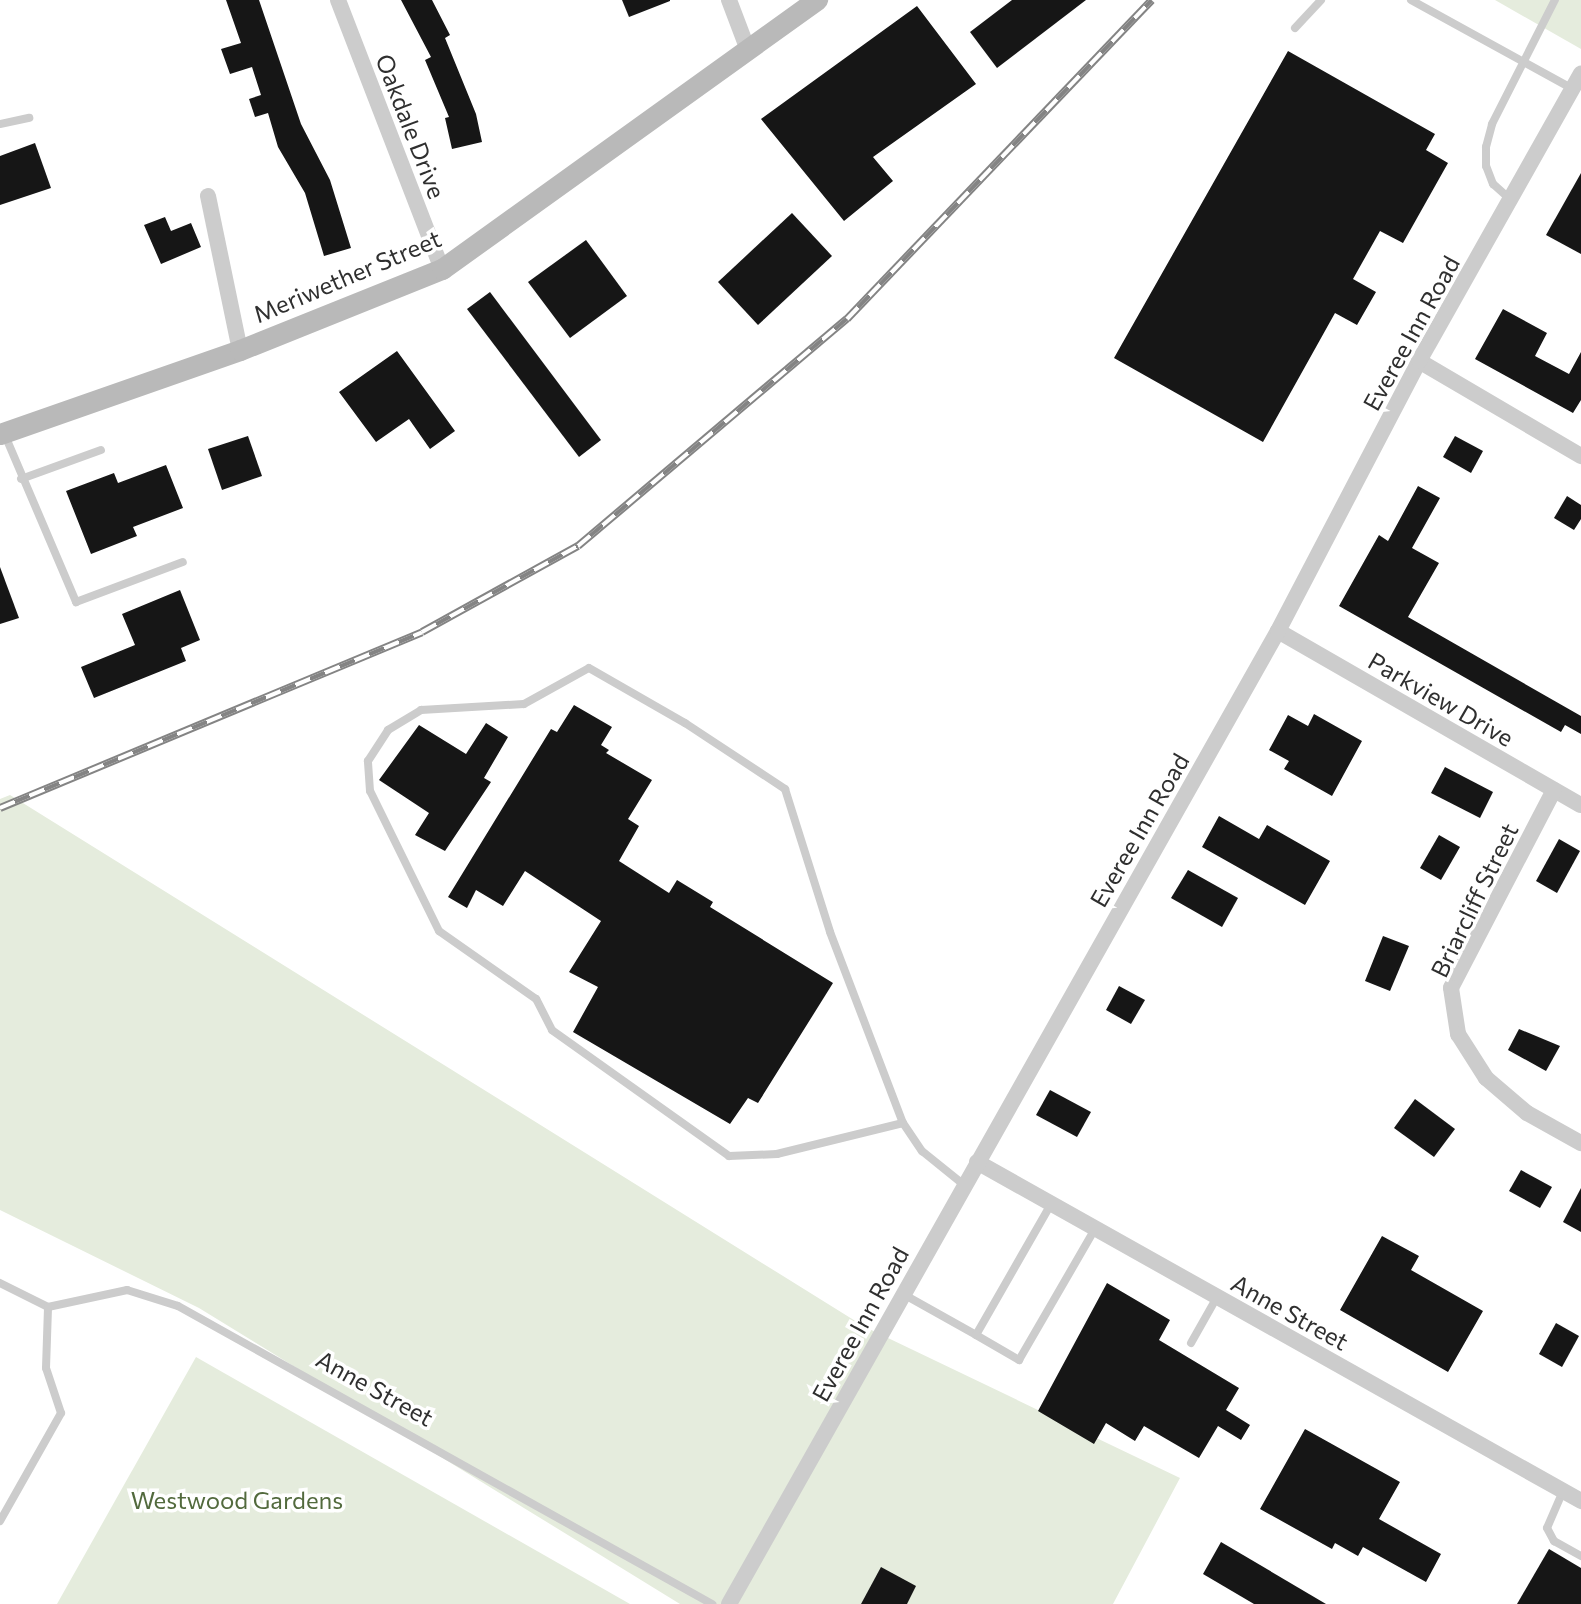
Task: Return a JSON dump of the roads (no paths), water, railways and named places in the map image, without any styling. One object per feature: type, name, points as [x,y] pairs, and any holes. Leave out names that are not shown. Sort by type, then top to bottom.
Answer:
[{"type":"street","name":"Oakdale Drive","points":[[338,0],[442,269]]},
{"type":"street","points":[[729,0],[748,50]]},
{"type":"street","name":"Meriwether Street","points":[[2,433],[240,350],[442,269],[817,0]]},
{"type":"street","name":"Everee Inn Road","points":[[729,1604],[1278,631],[1419,361],[1581,74]]},
{"type":"street","points":[[208,197],[240,350]]},
{"type":"street","points":[[1419,361],[1581,456]]},
{"type":"street","name":"Parkview Drive","points":[[1278,631],[1581,805]]},
{"type":"street","name":"Briarcliff Street","points":[[1554,790],[1451,988],[1458,1034],[1486,1078],[1527,1113],[1581,1143]]},
{"type":"street","name":"Anne Street","points":[[977,1163],[1581,1501]]},
{"type":"lane","points":[[1295,28],[1321,0]]},
{"type":"lane","points":[[1411,0],[1573,89]]},
{"type":"lane","points":[[1511,200],[1493,184],[1486,166],[1486,147],[1492,124],[1555,0]]},
{"type":"lane","points":[[0,124],[29,118]]},
{"type":"lane","points":[[2,433],[76,602],[183,562]]},
{"type":"lane","points":[[21,479],[101,450]]},
{"type":"lane","points":[[903,1123],[777,1154],[729,1156],[552,1030],[536,999],[439,932],[370,791],[368,761],[388,730],[421,710],[524,704],[589,668],[685,723],[785,789],[830,932],[903,1123],[922,1151],[964,1185]]},
{"type":"lane","points":[[976,1335],[1051,1204]]},
{"type":"lane","points":[[903,1294],[1019,1360],[1095,1229]]},
{"type":"lane","points":[[0,1283],[48,1307],[46,1367],[61,1413],[0,1521]]},
{"type":"lane","name":"Anne Street","points":[[48,1307],[127,1290],[177,1306],[712,1604]]},
{"type":"lane","points":[[1191,1343],[1217,1297]]},
{"type":"lane","points":[[1563,1491],[1547,1528],[1554,1541],[1581,1556]]},
{"type":"railway","points":[[0,808],[422,632],[578,546],[847,319],[1152,0]]},
{"type":"park label","name":"Westwood Gardens","points":[[237,1500]]}]
